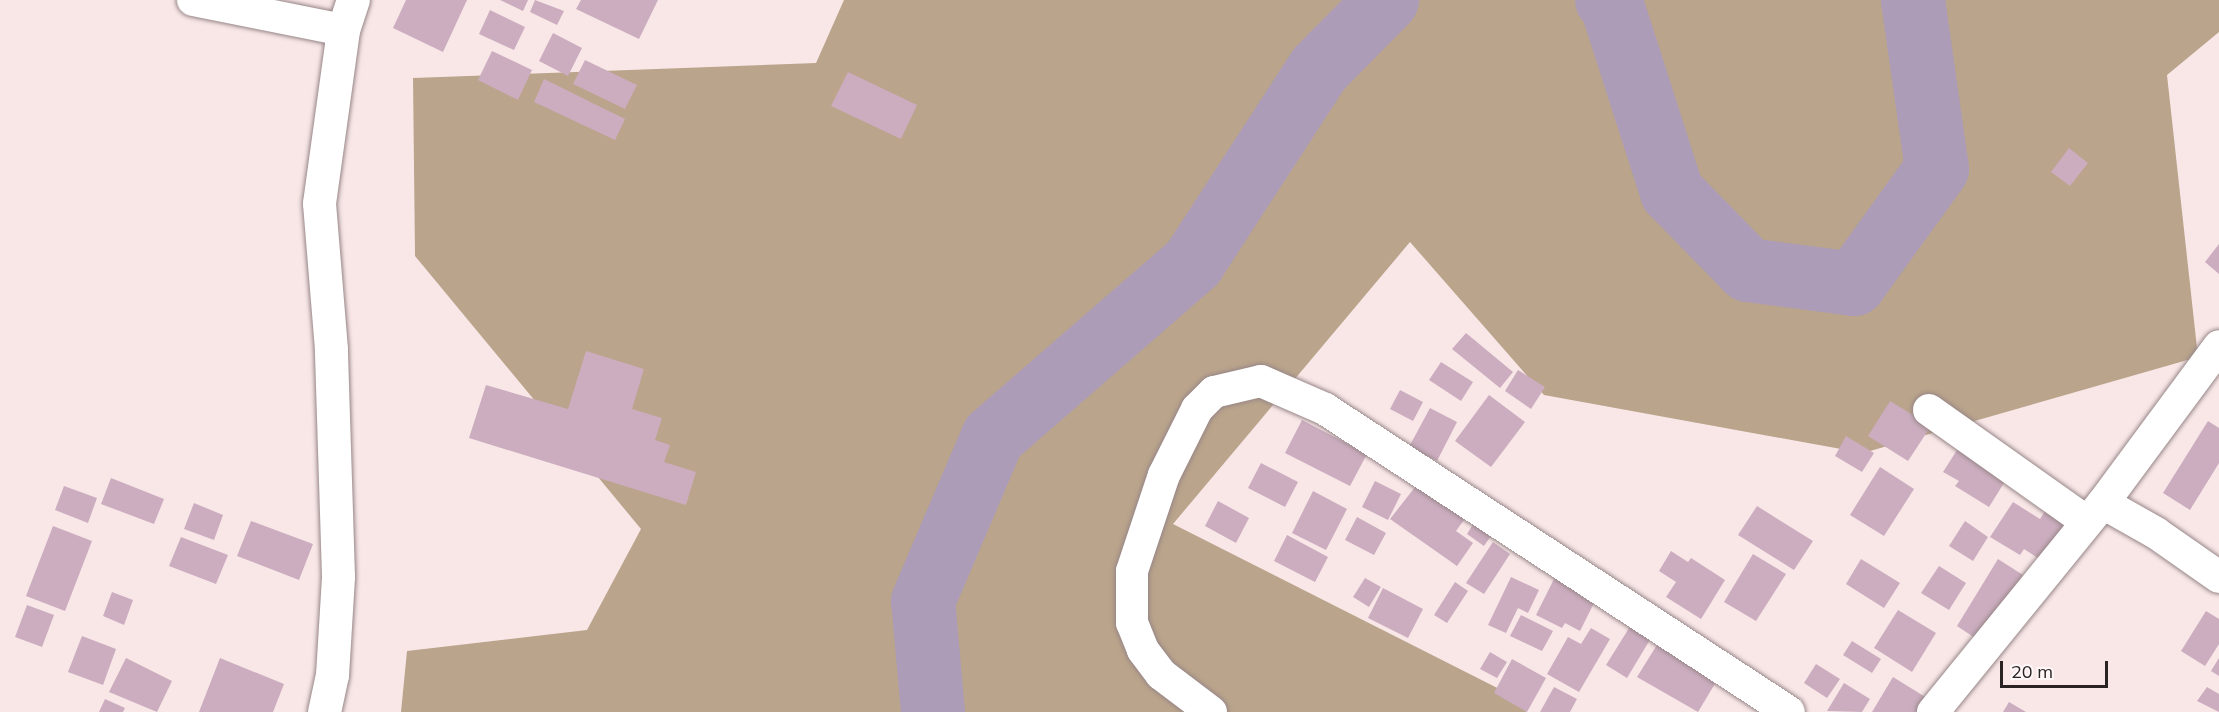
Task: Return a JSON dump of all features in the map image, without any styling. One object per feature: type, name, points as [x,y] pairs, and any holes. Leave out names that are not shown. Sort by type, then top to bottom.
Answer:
[{"type":"main road","points":[[324,712],[332,675],[338,576],[331,349],[319,203],[348,15]]},
{"type":"street","points":[[193,0],[348,15]]},
{"type":"street","points":[[1933,712],[2095,512],[2219,346]]},
{"type":"street","points":[[1211,712],[1161,674],[1143,650],[1132,623],[1132,571],[1164,475],[1197,409],[1214,393],[1261,381],[1325,409],[1788,712]]},
{"type":"street","points":[[1929,410],[2095,512],[2156,533],[2219,577]]},
{"type":"shaded area","points":[[844,0],[2219,0],[2219,32],[2167,75],[2198,357],[1863,453],[1544,395],[1410,242],[1173,524],[1527,703],[1526,712],[401,712],[407,651],[587,630],[641,529],[415,256],[413,78],[816,63]]},
{"type":"building","points":[[406,0],[467,0],[443,52],[393,28]]},
{"type":"building","points":[[500,0],[528,0],[523,11]]},
{"type":"building","points":[[535,0],[564,11],[557,25],[530,12]]},
{"type":"building","points":[[581,0],[658,0],[639,39],[576,9]]},
{"type":"building","points":[[490,10],[525,27],[514,50],[479,34]]},
{"type":"building","points":[[553,33],[582,48],[568,76],[539,61]]},
{"type":"building","points":[[492,51],[532,70],[518,100],[478,80]]},
{"type":"building","points":[[585,60],[637,85],[625,109],[573,84]]},
{"type":"building","points":[[848,72],[917,105],[901,139],[831,106]]},
{"type":"building","points":[[544,79],[625,119],[615,140],[534,102]]},
{"type":"building","points":[[2069,148],[2088,163],[2070,186],[2051,172]]},
{"type":"building","points":[[2219,244],[2219,274],[2205,262]]},
{"type":"building","points":[[1466,333],[1513,372],[1500,388],[1452,349]]},
{"type":"building","points":[[586,351],[644,369],[632,409],[662,418],[655,440],[670,445],[664,462],[696,472],[686,505],[469,438],[486,385],[568,409]]},
{"type":"building","points":[[1441,362],[1473,382],[1461,401],[1429,380]]},
{"type":"building","points":[[1518,370],[1545,387],[1531,409],[1505,391]]},
{"type":"building","points":[[1400,390],[1423,402],[1413,421],[1390,409]]},
{"type":"building","points":[[1489,395],[1525,422],[1491,467],[1455,441]]},
{"type":"building","points":[[1890,401],[1931,426],[1908,461],[1868,436]]},
{"type":"building","points":[[1430,408],[1457,422],[1437,461],[1409,447]]},
{"type":"building","points":[[1302,420],[1367,454],[1350,486],[1285,453]]},
{"type":"building","points":[[2208,421],[2219,428],[2219,463],[2190,510],[2163,493]]},
{"type":"building","points":[[1846,436],[1874,453],[1862,472],[1835,456]]},
{"type":"building","points":[[1957,450],[2009,475],[1989,507],[1955,486],[1959,481],[1943,472]]},
{"type":"building","points":[[1261,463],[1298,482],[1285,507],[1248,488]]},
{"type":"building","points":[[1880,467],[1914,489],[1884,536],[1850,515]]},
{"type":"building","points":[[111,478],[164,499],[154,524],[101,504]]},
{"type":"building","points":[[1375,481],[1401,494],[1388,520],[1362,507]]},
{"type":"building","points":[[1419,482],[1467,516],[1456,531],[1473,543],[1457,566],[1390,519]]},
{"type":"building","points":[[64,486],[97,498],[88,523],[55,510]]},
{"type":"building","points":[[1313,491],[1347,509],[1326,550],[1292,533]]},
{"type":"building","points":[[1218,501],[1249,518],[1236,543],[1205,526]]},
{"type":"building","points":[[2013,502],[2040,519],[2047,508],[2072,523],[2047,564],[2024,549],[2020,555],[1990,537]]},
{"type":"building","points":[[194,503],[223,515],[214,540],[184,529]]},
{"type":"building","points":[[1757,506],[1813,541],[1794,570],[1738,535]]},
{"type":"building","points":[[1357,517],[1386,533],[1374,555],[1345,540]]},
{"type":"building","points":[[251,521],[313,544],[299,580],[237,556]]},
{"type":"building","points":[[1475,521],[1493,533],[1484,546],[1467,534]]},
{"type":"building","points":[[1965,521],[1988,537],[1973,561],[1949,546]]},
{"type":"building","points":[[53,526],[92,541],[65,611],[26,596]]},
{"type":"building","points":[[1287,535],[1328,557],[1315,582],[1274,561]]},
{"type":"building","points":[[181,537],[228,555],[216,584],[169,566]]},
{"type":"building","points":[[1493,542],[1510,554],[1484,594],[1466,583]]},
{"type":"building","points":[[1671,551],[1688,562],[1691,558],[1725,580],[1701,619],[1666,597],[1676,582],[1659,571]]},
{"type":"building","points":[[1753,554],[1786,574],[1756,621],[1724,602]]},
{"type":"building","points":[[1861,559],[1900,583],[1884,608],[1846,584]]},
{"type":"building","points":[[1998,559],[2023,575],[1981,642],[1957,626]]},
{"type":"building","points":[[1939,566],[1966,583],[1949,610],[1921,593]]},
{"type":"building","points":[[1511,577],[1539,590],[1528,613],[1518,608],[1506,633],[1488,625]]},
{"type":"building","points":[[1555,577],[1581,589],[1579,595],[1594,603],[1580,631],[1565,623],[1562,628],[1536,615]]},
{"type":"building","points":[[1365,578],[1381,587],[1369,607],[1353,597]]},
{"type":"building","points":[[1455,582],[1468,591],[1447,623],[1434,615]]},
{"type":"building","points":[[1383,588],[1423,609],[1408,638],[1368,618]]},
{"type":"building","points":[[112,592],[133,600],[124,625],[103,616]]},
{"type":"building","points":[[27,605],[54,615],[42,647],[15,637]]},
{"type":"building","points":[[1898,610],[1936,633],[1912,672],[1874,648]]},
{"type":"building","points":[[2206,611],[2219,619],[2219,644],[2205,666],[2181,651]]},
{"type":"building","points":[[1521,615],[1553,631],[1542,651],[1510,636]]},
{"type":"building","points":[[1631,625],[1651,638],[1627,678],[1606,665]]},
{"type":"building","points":[[1591,628],[1610,639],[1579,692],[1547,674],[1568,637],[1581,644]]},
{"type":"building","points":[[82,636],[116,649],[103,685],[68,672]]},
{"type":"building","points":[[1660,640],[1719,677],[1698,712],[1637,677]]},
{"type":"building","points":[[1852,641],[1881,659],[1872,673],[1843,655]]},
{"type":"building","points":[[1490,652],[1507,662],[1497,678],[1480,669]]},
{"type":"building","points":[[126,658],[172,681],[157,712],[109,692]]},
{"type":"building","points":[[220,658],[284,684],[273,712],[199,712]]},
{"type":"building","points":[[2219,658],[2219,676],[2211,671]]},
{"type":"building","points":[[1512,659],[1546,678],[1527,712],[1494,693]]},
{"type":"building","points":[[1816,664],[1840,679],[1827,698],[1804,683]]},
{"type":"building","points":[[1893,677],[1927,698],[1918,712],[1872,712]]},
{"type":"building","points":[[1844,683],[1870,699],[1862,712],[1827,711]]},
{"type":"building","points":[[1554,687],[1577,699],[1570,712],[1540,712]]},
{"type":"building","points":[[2207,687],[2219,694],[2219,712],[2197,701]]},
{"type":"building","points":[[105,699],[125,708],[123,712],[99,712]]},
{"type":"building","points":[[2009,702],[2026,712],[2003,712]]},
{"type":"waterway","points":[[933,712],[923,601],[993,437],[1193,263],[1319,69],[1387,0]]},
{"type":"waterway","points":[[1607,0],[1611,2],[1672,192],[1748,270],[1854,284],[1937,169],[1913,0]]}]
